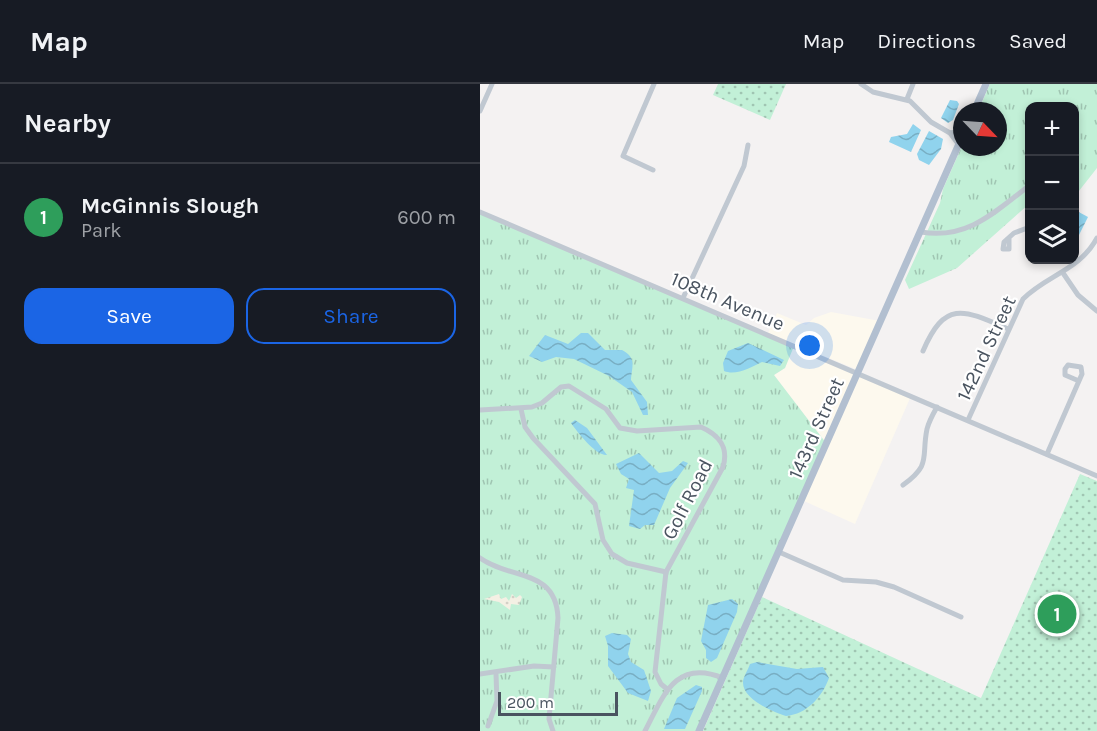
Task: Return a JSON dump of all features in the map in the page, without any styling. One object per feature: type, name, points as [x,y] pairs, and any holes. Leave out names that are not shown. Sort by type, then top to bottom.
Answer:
[{"type":"main road","points":[[978,102],[986,84]]},
{"type":"main road","name":"143rd Street","points":[[699,731],[954,156]]},
{"type":"street","points":[[480,111],[492,84]]},
{"type":"street","points":[[653,170],[623,156],[654,84]]},
{"type":"street","points":[[861,84],[877,93],[907,99],[931,122],[953,137]]},
{"type":"street","points":[[907,99],[914,84]]},
{"type":"street","points":[[683,298],[744,166],[748,145]]},
{"type":"street","points":[[921,232],[942,234],[958,232],[982,219],[1025,188]]},
{"type":"street","name":"108th Avenue","points":[[480,212],[859,372],[1097,476]]},
{"type":"street","points":[[1009,238],[1014,233],[1025,229]]},
{"type":"street","name":"142nd Street","points":[[968,420],[1017,309],[1031,291],[1063,273],[1083,258],[1097,238]]},
{"type":"street","points":[[1063,273],[1078,295],[1097,311]]},
{"type":"street","points":[[923,351],[932,328],[940,320],[959,313],[982,317],[1008,328]]},
{"type":"street","points":[[1047,454],[1079,381]]},
{"type":"street","name":"Golf Road","points":[[480,410],[521,409],[542,404],[555,391],[569,386],[606,409],[620,428],[637,431],[701,427],[717,436],[725,450],[723,467],[666,572],[655,672],[660,684],[667,689]]},
{"type":"street","points":[[903,485],[922,467],[926,455],[926,431],[937,407]]},
{"type":"street","points":[[521,409],[525,427],[533,438],[595,504],[603,540],[612,554],[627,563],[666,572]]},
{"type":"street","points":[[779,552],[837,579],[851,582],[876,582],[894,587],[961,617]]},
{"type":"street","points":[[480,558],[492,566],[536,580],[552,595],[558,618],[549,719],[553,731]]},
{"type":"street","points":[[480,674],[496,674],[534,666],[554,667]]},
{"type":"street","points":[[645,731],[667,689],[690,673],[708,673],[723,678]]},
{"type":"street","points":[[488,726],[497,701],[496,674]]},
{"type":"shaded area","points":[[831,312],[880,321],[858,370],[768,333],[777,313],[806,325],[814,318]]},
{"type":"shaded area","points":[[794,346],[857,373],[826,443],[774,375],[785,368]]},
{"type":"shaded area","points":[[859,374],[911,396],[855,524],[804,501]]},
{"type":"green space","points":[[718,84],[786,84],[770,120],[713,95]]},
{"type":"green space","points":[[990,84],[1097,84],[1097,168],[1079,191],[1079,102],[1025,102],[1025,208],[957,268],[909,289],[905,280],[940,203],[943,189],[958,156],[1007,156],[1007,102],[982,102]]},
{"type":"green space","points":[[480,212],[794,346],[785,368],[774,375],[826,443],[697,731],[480,731]]},
{"type":"green space","points":[[1080,474],[1097,481],[1097,731],[703,731],[762,597],[981,698]]},
{"type":"sand","points":[[499,594],[501,599],[506,597],[509,601],[512,594],[516,598],[520,595],[522,597],[519,605],[511,604],[510,610],[499,602],[484,599]]},
{"type":"water","points":[[950,100],[957,101],[953,102],[953,120],[948,123],[941,118]]},
{"type":"water","points":[[913,124],[921,130],[911,152],[889,142],[891,137],[907,134]]},
{"type":"water","points":[[929,131],[943,139],[941,149],[929,165],[919,160],[917,154]]},
{"type":"water","points":[[1079,212],[1088,217],[1079,235]]},
{"type":"water","points":[[581,333],[588,333],[605,350],[622,350],[630,356],[632,359],[631,380],[647,402],[648,415],[643,415],[632,392],[609,376],[574,359],[556,357],[542,362],[529,356],[545,335],[568,344]]},
{"type":"water","points":[[748,343],[784,360],[780,366],[762,362],[739,372],[724,371],[723,363],[728,351]]},
{"type":"water","points":[[575,420],[587,428],[607,455],[598,452],[583,438],[571,423]]},
{"type":"water","points":[[639,453],[659,473],[672,471],[683,461],[688,463],[670,488],[654,525],[645,525],[640,529],[629,526],[634,490],[626,488],[629,479],[621,474],[616,464]]},
{"type":"water","points":[[732,599],[738,604],[737,612],[717,658],[711,662],[706,658],[706,650],[701,641],[708,605]]},
{"type":"water","points":[[612,633],[627,635],[631,639],[628,654],[631,662],[644,670],[651,691],[648,701],[628,693],[608,666],[608,646],[605,636]]},
{"type":"water","points":[[757,662],[797,669],[823,667],[829,678],[813,703],[801,712],[786,716],[759,704],[747,694],[743,680],[750,664]]},
{"type":"water","points":[[696,685],[702,687],[702,691],[685,729],[664,729],[677,698]]},
{"type":"place","name":"McGinnis Slough","points":[[1057,614]]}]
